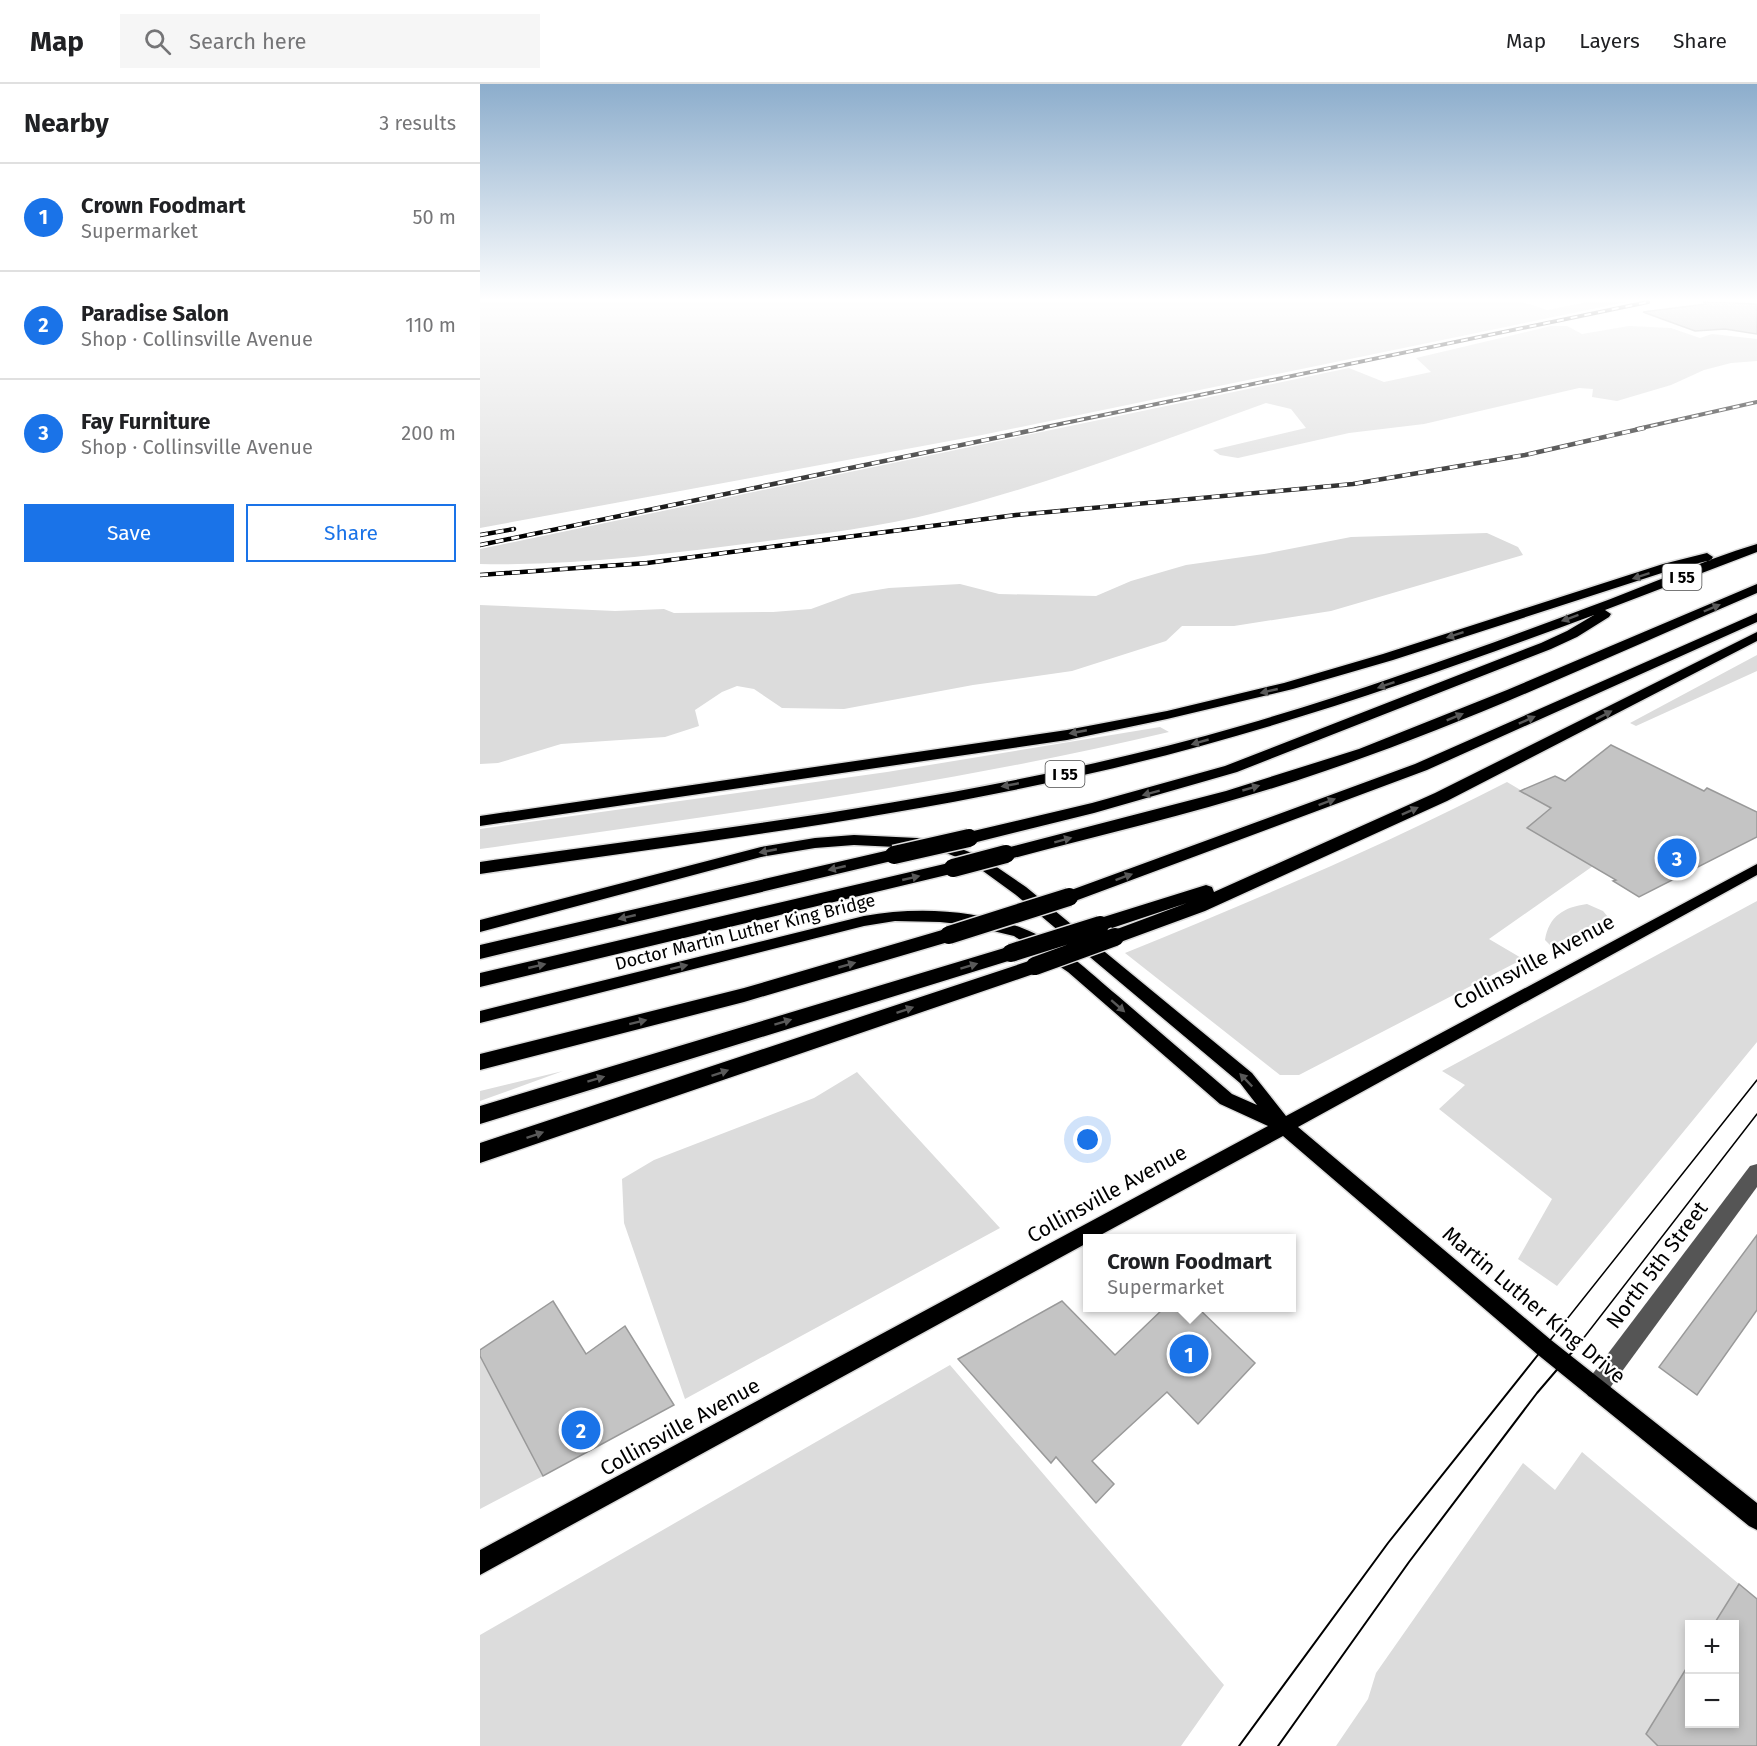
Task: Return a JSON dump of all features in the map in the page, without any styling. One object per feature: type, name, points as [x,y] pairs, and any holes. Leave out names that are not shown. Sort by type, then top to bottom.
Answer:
[{"type":"highway","name":"I 55","points":[[482,868],[848,813],[1093,769],[1250,728],[1385,686],[1757,548]]},
{"type":"highway","points":[[480,821],[1067,735],[1167,715],[1288,686],[1388,657],[1700,557],[1739,555]]},
{"type":"highway","points":[[480,980],[953,868],[1262,786],[1362,753],[1455,717],[1757,588]]},
{"type":"highway","points":[[480,952],[969,838],[1170,788],[1287,748],[1546,646],[1572,634],[1624,598]]},
{"type":"highway","points":[[480,1062],[744,995],[1069,897],[1421,767],[1757,616]]},
{"type":"highway","points":[[480,1154],[1035,966],[1199,906],[1441,797],[1757,636]]},
{"type":"highway","points":[[480,1115],[1011,953],[1299,860]]},
{"type":"main road","points":[[480,926],[761,852],[815,843],[854,840],[917,843],[958,853],[976,860],[1021,891],[1100,959],[1246,1078],[1283,1125]]},
{"type":"main road","name":"Collinsville Avenue","points":[[1083,1234],[1757,869]]},
{"type":"main road","name":"Doctor Martin Luther King Bridge","points":[[480,1017],[864,921],[920,915],[968,920],[1018,932],[1054,953],[1226,1098],[1283,1125]]},
{"type":"main road","name":"Martin Luther King Drive","points":[[1283,1125],[1544,1347],[1757,1518]]},
{"type":"main road","name":"Collinsville Avenue","points":[[480,1563],[1083,1234]]},
{"type":"street","name":"North 5th Street","points":[[1596,1388],[1757,1172]]},
{"type":"shaded area","points":[[480,380],[1250,380],[982,435],[480,528]]},
{"type":"shaded area","points":[[1293,380],[1378,380],[1384,382],[1395,380],[1683,380],[1617,401],[1592,397],[1593,389],[1579,388],[1424,424],[1349,433],[1238,458],[1220,455],[1213,450],[1306,428],[1291,409],[1266,403],[1022,489],[895,522],[655,555],[550,563],[480,564],[480,549]]},
{"type":"shaded area","points":[[1487,533],[1518,547],[1523,555],[1331,611],[1234,626],[1182,626],[1166,641],[1072,671],[973,685],[844,709],[782,708],[754,689],[737,686],[722,692],[695,710],[699,726],[665,737],[561,744],[498,763],[480,764],[480,605],[615,611],[664,609],[674,613],[773,612],[811,609],[852,594],[889,588],[960,584],[999,594],[1096,596],[1131,581],[1186,565],[1264,554],[1351,537]]},
{"type":"shaded area","points":[[1757,655],[1757,671],[1636,726],[1630,723]]},
{"type":"shaded area","points":[[1160,727],[1169,732],[912,784],[740,812],[480,849],[480,829],[887,772]]},
{"type":"shaded area","points":[[1507,782],[1551,808],[1527,828],[1593,866],[1489,939],[1523,959],[1299,1075],[1280,1075],[1125,953],[1318,872]]},
{"type":"shaded area","points":[[1757,901],[1757,1042],[1557,1286],[1518,1259],[1552,1199],[1439,1109],[1465,1085],[1442,1071]]},
{"type":"shaded area","points":[[1587,904],[1603,911],[1608,917],[1551,946],[1545,940],[1550,925],[1559,914]]},
{"type":"shaded area","points":[[563,1071],[480,1101],[480,1091]]},
{"type":"shaded area","points":[[857,1072],[1000,1228],[685,1399],[624,1223],[622,1179],[654,1160],[814,1098]]},
{"type":"shaded area","points":[[480,1356],[543,1476],[480,1509]]},
{"type":"shaded area","points":[[950,1365],[1224,1685],[1181,1746],[480,1746],[480,1635]]},
{"type":"shaded area","points":[[1582,1452],[1739,1584],[1716,1620],[1685,1620],[1685,1671],[1646,1734],[1658,1746],[1336,1746],[1368,1699],[1376,1673],[1523,1463],[1555,1490]]},
{"type":"building","points":[[1611,745],[1704,791],[1707,788],[1757,812],[1757,837],[1639,897],[1613,881],[1616,880],[1527,828],[1551,808],[1520,791],[1555,776],[1565,781]]},
{"type":"building","points":[[1757,1235],[1757,1310],[1697,1395],[1659,1367]]},
{"type":"building","points":[[553,1301],[586,1354],[625,1326],[674,1405],[543,1476],[480,1356],[480,1350]]},
{"type":"building","points":[[1062,1301],[1115,1355],[1160,1312],[1202,1312],[1255,1363],[1198,1424],[1167,1392],[1092,1461],[1114,1484],[1096,1503],[1056,1457],[1051,1463],[958,1359]]},
{"type":"building","points":[[1739,1584],[1757,1599],[1757,1746],[1658,1746],[1646,1734],[1685,1671],[1685,1728],[1739,1728],[1739,1620],[1716,1620]]},
{"type":"tram line","points":[[1540,1353],[1757,1080]]},
{"type":"tram line","points":[[1572,1353],[1757,1114]]},
{"type":"tram line","points":[[1239,1746],[1388,1543],[1541,1351]]},
{"type":"tram line","points":[[1278,1746],[1409,1562],[1537,1393],[1573,1351]]},
{"type":"railway","points":[[1036,429],[1274,380]]},
{"type":"railway","points":[[1637,429],[1757,402]]},
{"type":"railway","points":[[480,545],[1043,428]]},
{"type":"railway","points":[[480,575],[647,563],[1016,515],[1353,484],[1525,455],[1644,428]]},
{"type":"railway","points":[[480,535],[514,529]]},
{"type":"place","name":"Fay Furniture","points":[[1677,858]]},
{"type":"place","name":"Crown Foodmart","points":[[1189,1354]]},
{"type":"place","name":"Paradise Salon","points":[[581,1430]]}]
